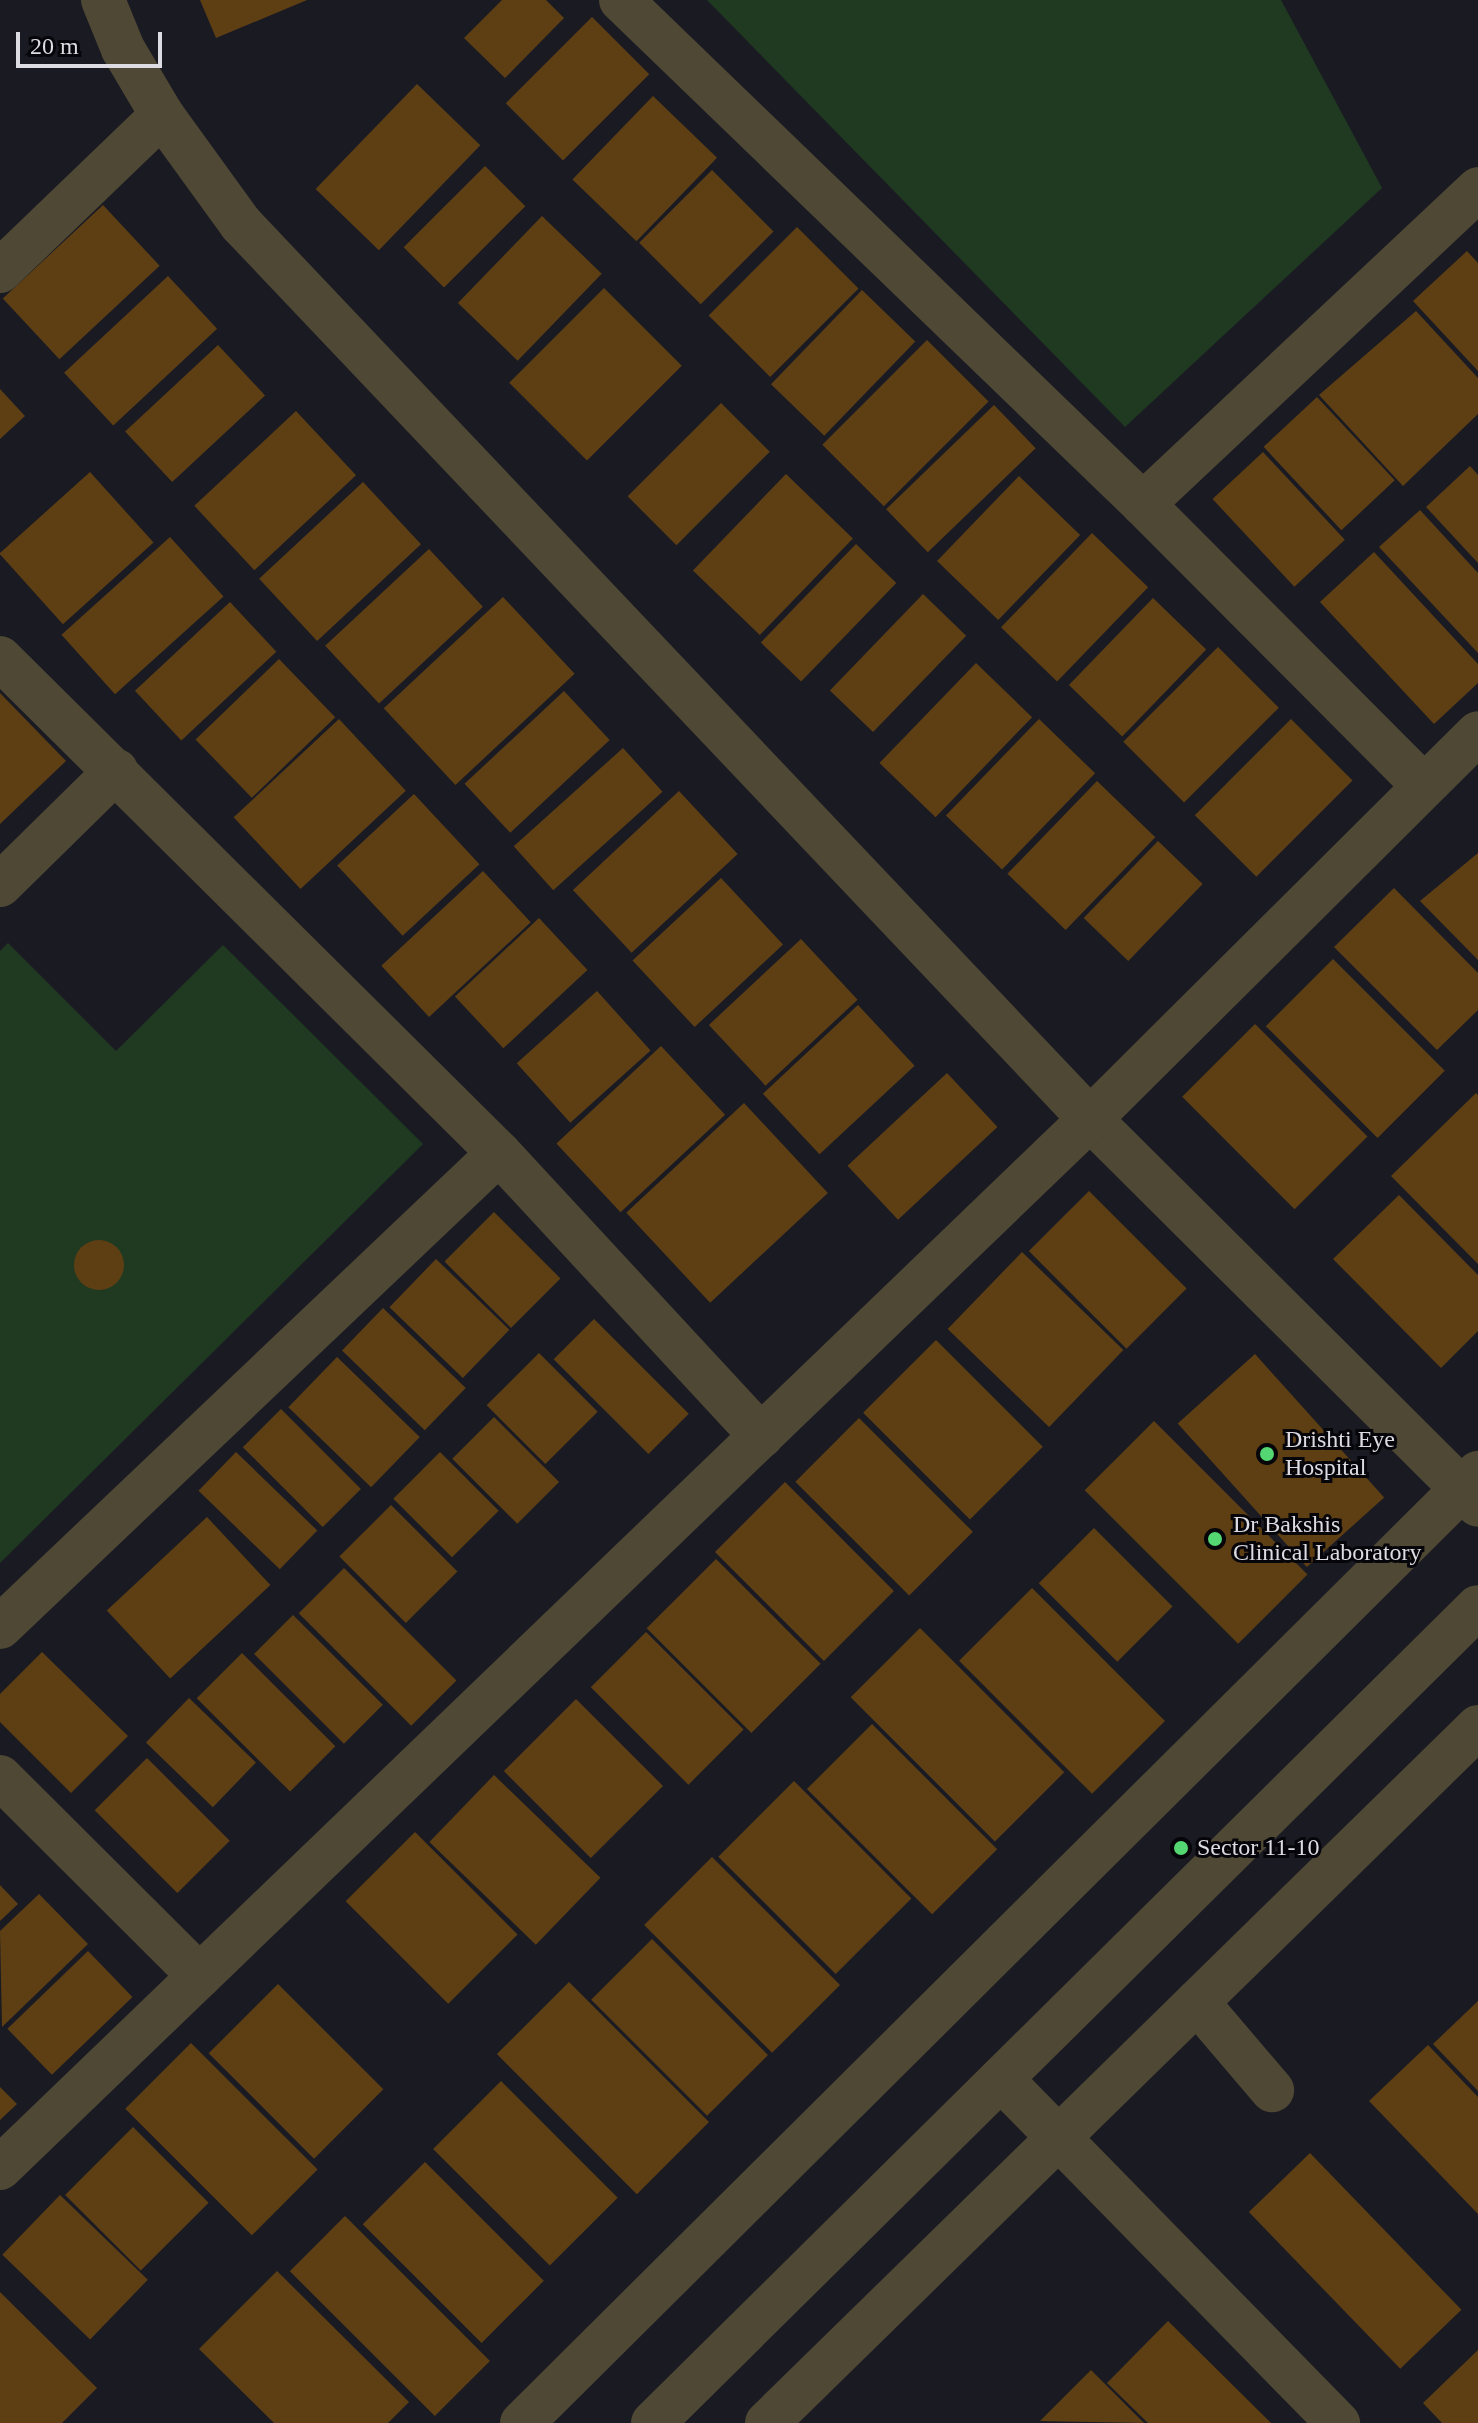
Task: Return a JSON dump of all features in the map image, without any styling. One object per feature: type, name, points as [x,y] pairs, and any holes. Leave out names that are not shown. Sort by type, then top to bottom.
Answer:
[{"type":"street","points":[[103,0],[123,49],[162,115],[241,224],[1090,1119],[1473,1489],[522,2423]]},
{"type":"street","points":[[621,0],[1143,504],[1424,786]]},
{"type":"street","points":[[0,271],[162,115]]},
{"type":"street","points":[[1143,504],[1478,189]]},
{"type":"street","points":[[0,658],[499,1153],[761,1436]]},
{"type":"street","points":[[0,2168],[1090,1119],[1478,733]]},
{"type":"street","points":[[0,885],[116,771]]},
{"type":"street","points":[[0,1627],[499,1153]]},
{"type":"street","points":[[653,2423],[1478,1607]]},
{"type":"street","points":[[767,2423],[1478,1727]]},
{"type":"street","points":[[0,1777],[200,1976]]},
{"type":"street","points":[[1197,2002],[1272,2090]]},
{"type":"street","points":[[1001,2079],[1338,2423]]},
{"type":"green space","points":[[707,0],[1281,0],[1382,188],[1125,427]]},
{"type":"green space","points":[[8,943],[116,1051],[223,945],[423,1144],[0,1563],[0,951]]},
{"type":"building","points":[[200,0],[307,0],[216,38]]},
{"type":"building","points":[[502,0],[546,0],[564,18],[505,78],[464,38]]},
{"type":"building","points":[[592,17],[649,74],[563,161],[506,103]]},
{"type":"building","points":[[417,84],[480,145],[379,250],[316,189]]},
{"type":"building","points":[[653,96],[717,158],[636,241],[572,179]]},
{"type":"building","points":[[485,166],[525,206],[444,288],[404,247]]},
{"type":"building","points":[[712,170],[774,232],[701,304],[639,243]]},
{"type":"building","points":[[103,205],[160,266],[59,359],[3,298]]},
{"type":"building","points":[[542,216],[602,274],[518,361],[458,303]]},
{"type":"building","points":[[797,227],[859,289],[770,377],[709,315]]},
{"type":"building","points":[[1467,251],[1478,263],[1478,371],[1413,301]]},
{"type":"building","points":[[168,276],[217,329],[113,426],[64,373]]},
{"type":"building","points":[[604,288],[682,366],[587,461],[509,383]]},
{"type":"building","points":[[862,290],[915,341],[824,436],[771,384]]},
{"type":"building","points":[[1416,311],[1478,378],[1478,414],[1403,486],[1319,395]]},
{"type":"building","points":[[927,340],[989,402],[884,506],[822,445]]},
{"type":"building","points":[[218,345],[265,395],[172,482],[125,432]]},
{"type":"building","points":[[0,389],[25,416],[0,439]]},
{"type":"building","points":[[1317,397],[1395,480],[1341,530],[1264,447]]},
{"type":"building","points":[[721,403],[770,452],[676,545],[628,496]]},
{"type":"building","points":[[994,405],[1036,448],[928,552],[886,509]]},
{"type":"building","points":[[296,411],[356,475],[254,570],[194,506]]},
{"type":"building","points":[[1263,452],[1345,540],[1294,587],[1213,499]]},
{"type":"building","points":[[1470,466],[1478,475],[1478,563],[1426,507]]},
{"type":"building","points":[[90,472],[154,543],[63,624],[0,553]]},
{"type":"building","points":[[786,474],[853,539],[760,635],[693,570]]},
{"type":"building","points":[[1019,476],[1080,535],[998,620],[937,561]]},
{"type":"building","points":[[363,482],[421,544],[317,641],[259,579]]},
{"type":"building","points":[[1420,510],[1478,573],[1478,653],[1379,547]]},
{"type":"building","points":[[1092,533],[1148,587],[1057,681],[1001,627]]},
{"type":"building","points":[[170,537],[224,596],[115,694],[62,635]]},
{"type":"building","points":[[856,544],[896,583],[801,681],[761,643]]},
{"type":"building","points":[[429,549],[483,607],[379,704],[325,646]]},
{"type":"building","points":[[1374,552],[1478,664],[1478,683],[1434,724],[1320,602]]},
{"type":"building","points":[[923,594],[966,636],[873,732],[830,690]]},
{"type":"building","points":[[503,597],[575,674],[455,785],[384,708]]},
{"type":"building","points":[[1153,598],[1206,649],[1122,736],[1069,685]]},
{"type":"building","points":[[230,602],[276,652],[181,740],[135,691]]},
{"type":"building","points":[[1218,647],[1279,708],[1184,803],[1123,742]]},
{"type":"building","points":[[279,659],[335,717],[252,798],[196,740]]},
{"type":"building","points":[[976,663],[1032,717],[936,817],[879,763]]},
{"type":"building","points":[[564,691],[610,740],[510,833],[465,784]]},
{"type":"building","points":[[0,693],[66,761],[0,824]]},
{"type":"building","points":[[339,719],[406,791],[301,889],[234,817]]},
{"type":"building","points":[[1039,719],[1095,773],[1002,870],[946,815]]},
{"type":"building","points":[[1291,719],[1353,781],[1256,877],[1195,815]]},
{"type":"building","points":[[623,748],[662,792],[553,890],[514,846]]},
{"type":"building","points":[[1097,781],[1155,837],[1066,930],[1007,874]]},
{"type":"building","points":[[679,791],[738,854],[632,953],[573,890]]},
{"type":"building","points":[[414,794],[479,864],[403,936],[337,866]]},
{"type":"building","points":[[1158,841],[1203,884],[1128,961],[1084,918]]},
{"type":"building","points":[[1478,853],[1478,960],[1420,901]]},
{"type":"building","points":[[483,871],[531,922],[429,1017],[381,966]]},
{"type":"building","points":[[721,878],[783,945],[695,1027],[633,961]]},
{"type":"building","points":[[1394,888],[1478,973],[1478,1010],[1437,1050],[1334,947]]},
{"type":"building","points":[[539,918],[587,970],[503,1048],[455,996]]},
{"type":"building","points":[[801,939],[858,1000],[765,1086],[709,1025]]},
{"type":"building","points":[[1333,959],[1445,1071],[1378,1138],[1266,1026]]},
{"type":"building","points":[[597,991],[651,1050],[570,1123],[517,1063]]},
{"type":"building","points":[[858,1005],[915,1066],[820,1154],[763,1094]]},
{"type":"building","points":[[1255,1024],[1367,1136],[1295,1209],[1182,1097]]},
{"type":"building","points":[[661,1046],[725,1115],[621,1212],[556,1144]]},
{"type":"building","points":[[947,1073],[997,1127],[898,1220],[848,1166]]},
{"type":"building","points":[[1476,1093],[1478,1095],[1478,1264],[1391,1176]]},
{"type":"building","points":[[744,1103],[828,1193],[710,1303],[626,1213]]},
{"type":"building","points":[[1089,1191],[1187,1289],[1126,1349],[1029,1251]]},
{"type":"building","points":[[1399,1195],[1478,1275],[1478,1331],[1441,1368],[1333,1259]]},
{"type":"building","points":[[494,1212],[560,1278],[511,1328],[445,1261]]},
{"type":"building","points":[[99,1240],[117,1247],[124,1265],[117,1283],[99,1290],[81,1283],[74,1265],[81,1247]]},
{"type":"building","points":[[1022,1252],[1123,1350],[1049,1427],[948,1329]]},
{"type":"building","points":[[436,1259],[509,1330],[463,1378],[389,1307]]},
{"type":"building","points":[[383,1308],[466,1388],[425,1430],[342,1350]]},
{"type":"building","points":[[594,1319],[689,1414],[648,1454],[554,1359]]},
{"type":"building","points":[[936,1340],[1043,1447],[970,1520],[863,1413]]},
{"type":"building","points":[[539,1353],[598,1412],[545,1464],[487,1405]]},
{"type":"building","points":[[1255,1354],[1384,1497],[1307,1567],[1178,1424]]},
{"type":"building","points":[[337,1357],[420,1437],[371,1487],[288,1407]]},
{"type":"building","points":[[281,1409],[361,1489],[323,1527],[243,1447]]},
{"type":"building","points":[[494,1417],[559,1482],[517,1524],[452,1459]]},
{"type":"building","points":[[859,1418],[973,1532],[909,1595],[795,1482]]},
{"type":"building","points":[[1154,1421],[1307,1574],[1238,1644],[1085,1490]]},
{"type":"building","points":[[236,1452],[317,1530],[280,1569],[198,1491]]},
{"type":"building","points":[[440,1452],[499,1511],[452,1557],[393,1499]]},
{"type":"building","points":[[785,1482],[894,1591],[824,1661],[715,1552]]},
{"type":"building","points":[[391,1505],[457,1571],[406,1623],[339,1557]]},
{"type":"building","points":[[207,1517],[270,1585],[170,1678],[107,1610]]},
{"type":"building","points":[[1094,1528],[1172,1606],[1117,1662],[1039,1583]]},
{"type":"building","points":[[716,1559],[821,1664],[751,1733],[647,1628]]},
{"type":"building","points":[[344,1568],[456,1680],[411,1726],[299,1613]]},
{"type":"building","points":[[1032,1588],[1165,1721],[1092,1794],[959,1661]]},
{"type":"building","points":[[293,1615],[383,1705],[344,1744],[254,1654]]},
{"type":"building","points":[[920,1628],[1064,1772],[995,1842],[851,1697]]},
{"type":"building","points":[[646,1632],[744,1730],[688,1785],[591,1687]]},
{"type":"building","points":[[42,1652],[128,1736],[71,1793],[0,1722],[0,1694]]},
{"type":"building","points":[[242,1653],[335,1746],[290,1792],[197,1698]]},
{"type":"building","points":[[189,1698],[256,1763],[213,1807],[146,1743]]},
{"type":"building","points":[[576,1699],[663,1786],[591,1858],[504,1771]]},
{"type":"building","points":[[872,1724],[997,1849],[932,1914],[807,1789]]},
{"type":"building","points":[[147,1758],[230,1841],[177,1893],[95,1810]]},
{"type":"building","points":[[494,1775],[600,1878],[536,1945],[429,1842]]},
{"type":"building","points":[[794,1781],[911,1898],[836,1974],[718,1857]]},
{"type":"building","points":[[415,1832],[518,1935],[448,2004],[346,1901]]},
{"type":"building","points":[[712,1857],[840,1985],[772,2053],[644,1925]]},
{"type":"building","points":[[0,1885],[18,1904],[0,1921]]},
{"type":"building","points":[[39,1894],[88,1944],[2,2027],[0,1931]]},
{"type":"building","points":[[652,1939],[768,2055],[707,2116],[591,2000]]},
{"type":"building","points":[[88,1951],[132,1997],[52,2075],[7,2029]]},
{"type":"building","points":[[569,1982],[709,2122],[637,2194],[497,2054]]},
{"type":"building","points":[[278,1984],[383,2089],[314,2159],[209,2053]]},
{"type":"building","points":[[1478,2001],[1478,2091],[1433,2044]]},
{"type":"building","points":[[191,2043],[318,2170],[252,2235],[125,2109]]},
{"type":"building","points":[[1428,2045],[1478,2097],[1478,2214],[1369,2101]]},
{"type":"building","points":[[501,2081],[618,2198],[550,2266],[433,2149]]},
{"type":"building","points":[[0,2087],[17,2104],[0,2120]]},
{"type":"building","points":[[133,2127],[209,2203],[141,2271],[65,2195]]},
{"type":"building","points":[[1310,2153],[1461,2310],[1400,2369],[1249,2212]]},
{"type":"building","points":[[425,2162],[544,2281],[482,2343],[363,2224]]},
{"type":"building","points":[[60,2195],[148,2280],[90,2339],[2,2255]]},
{"type":"building","points":[[345,2216],[490,2361],[435,2416],[290,2271]]},
{"type":"building","points":[[277,2271],[409,2402],[388,2423],[274,2423],[199,2349]]},
{"type":"building","points":[[0,2292],[97,2388],[62,2423],[0,2423]]},
{"type":"building","points":[[1168,2321],[1271,2423],[1148,2423],[1107,2383]]},
{"type":"building","points":[[1478,2350],[1478,2423],[1442,2423],[1423,2403]]},
{"type":"building","points":[[1091,2370],[1144,2423],[1040,2421]]},
{"type":"place","name":"Drishti Eye Hospital","points":[[1267,1454]]},
{"type":"place","name":"Dr Bakshis Clinical Laboratory","points":[[1215,1539]]},
{"type":"place","name":"Sector 11-10","points":[[1181,1848]]}]
